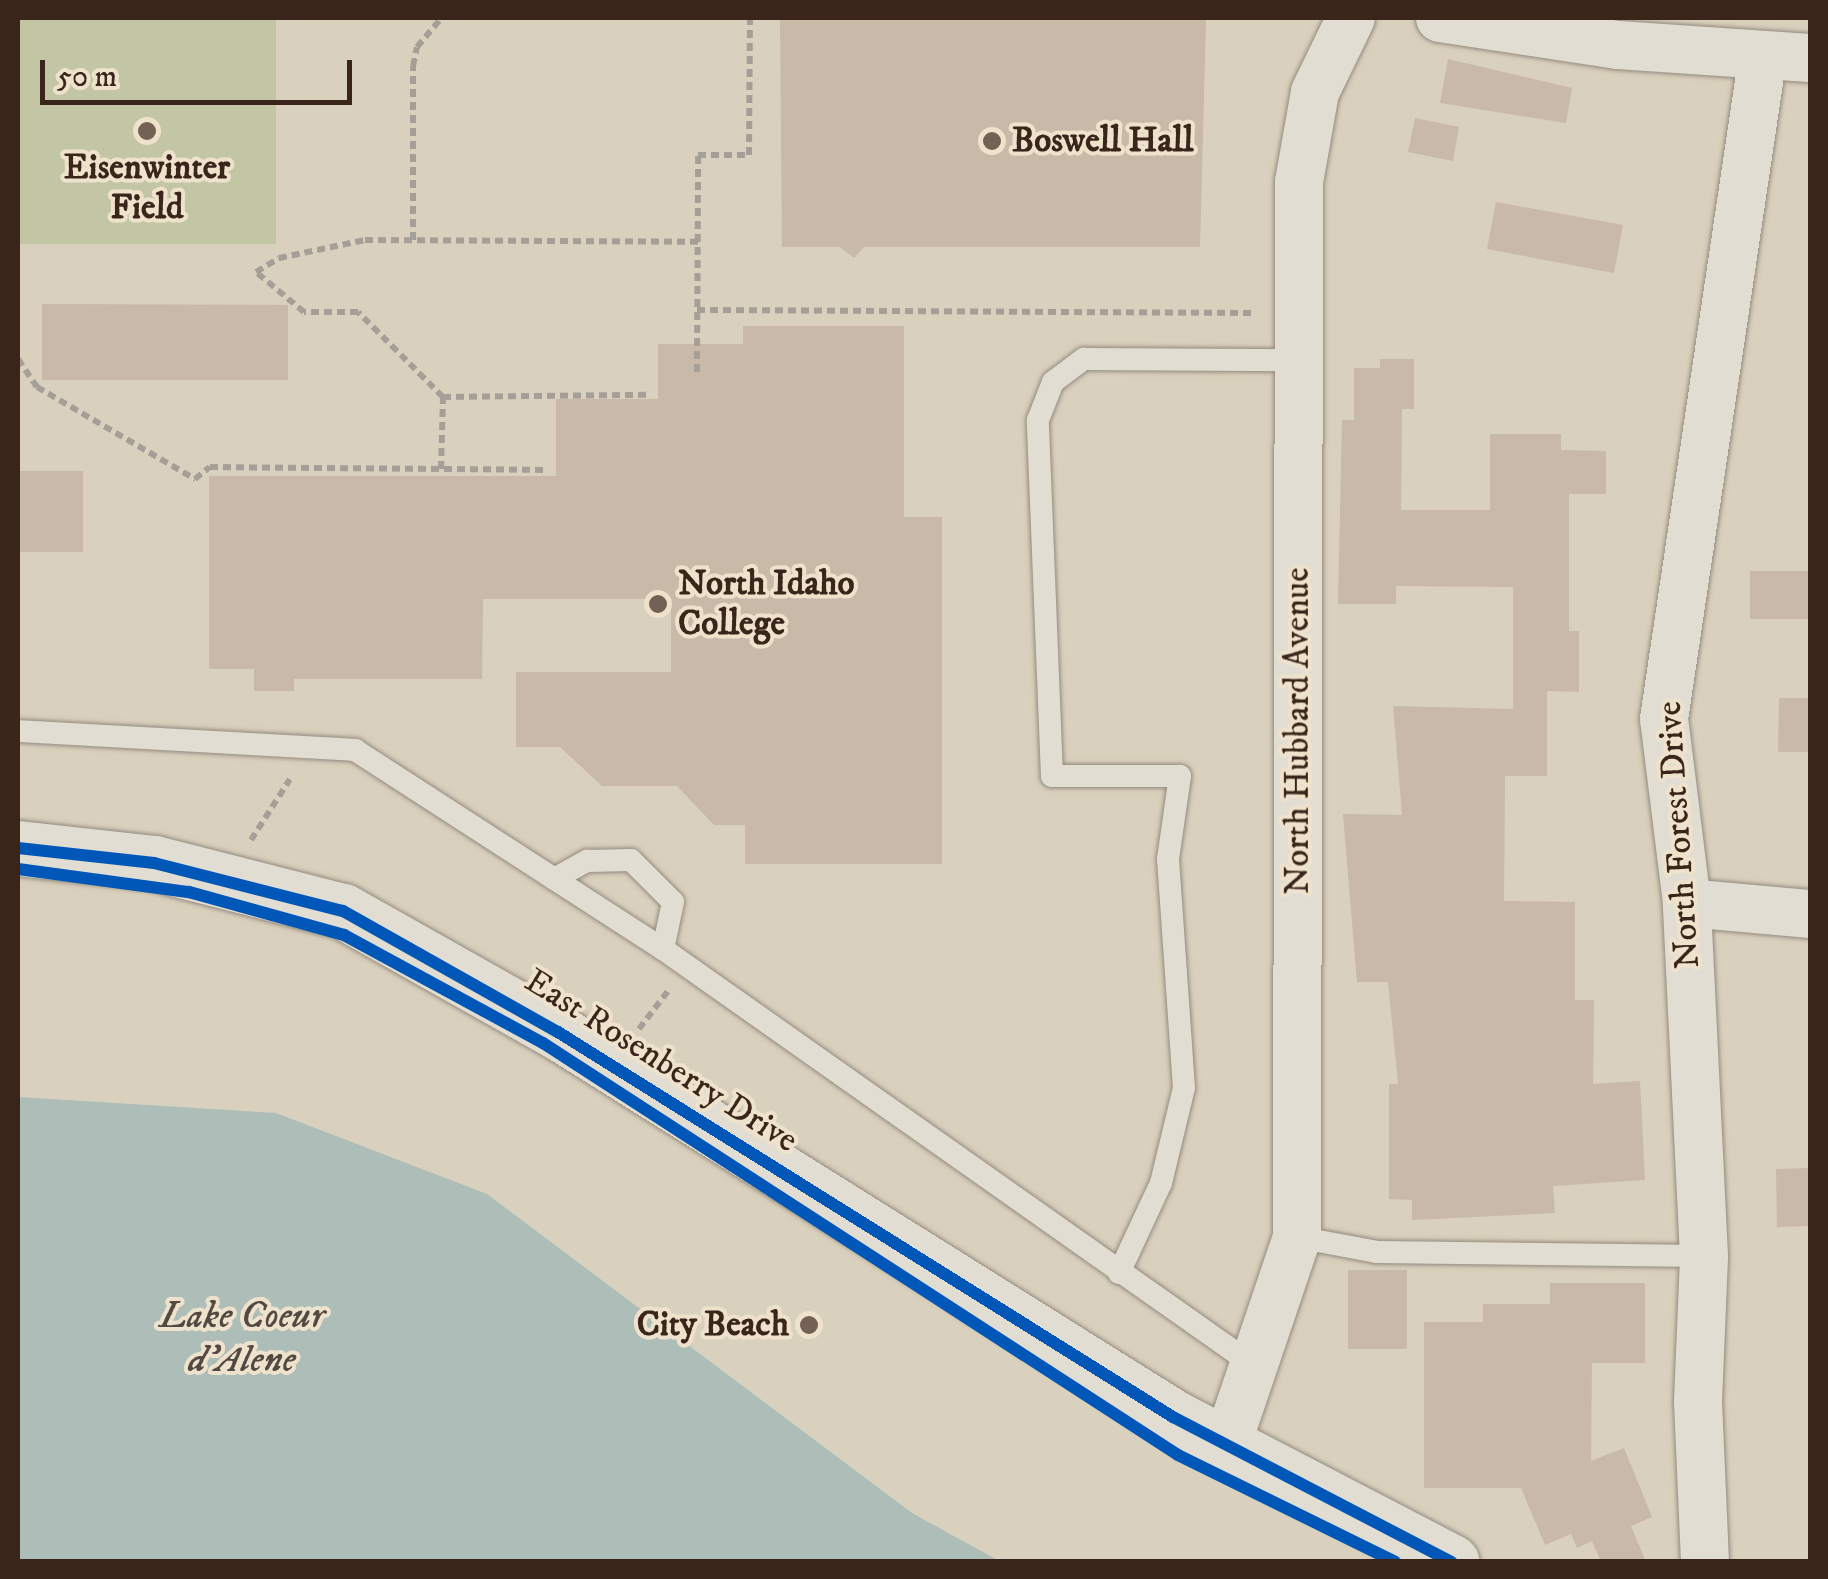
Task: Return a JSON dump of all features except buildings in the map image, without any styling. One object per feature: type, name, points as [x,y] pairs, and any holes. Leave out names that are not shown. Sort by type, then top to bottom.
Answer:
[{"type":"street","name":"North Hubbard Avenue","points":[[1227,1444],[1256,1367],[1296,1236],[1299,313],[1304,135],[1352,18]]},
{"type":"street","points":[[1440,18],[1618,45],[1810,58]]},
{"type":"street","name":"North Forest Drive","points":[[1705,1562],[1698,1401],[1704,1256],[1687,903],[1664,719],[1763,55]]},
{"type":"street","name":"East Rosenberry Drive","points":[[18,848],[154,864],[343,911],[507,1001],[1227,1444],[1368,1525],[1451,1562]]},
{"type":"street","points":[[1687,903],[1810,914]]},
{"type":"lane","points":[[1119,1273],[1162,1182],[1184,1088],[1168,859],[1180,776],[1052,776],[1038,420],[1054,382],[1084,360],[1299,360]]},
{"type":"lane","points":[[18,731],[356,750],[664,949],[1256,1367]]},
{"type":"lane","points":[[554,879],[587,861],[631,860],[673,902],[664,949]]},
{"type":"lane","points":[[1296,1236],[1377,1252],[1704,1256]]},
{"type":"path","points":[[413,240],[413,66],[416,47],[441,18]]},
{"type":"path","points":[[697,372],[698,155],[749,155],[750,18]]},
{"type":"path","points":[[650,396],[443,397],[358,312],[304,312],[256,272],[279,258],[365,240],[698,242]]},
{"type":"path","points":[[697,310],[1299,313]]},
{"type":"path","points":[[18,359],[38,387],[194,478],[210,467],[544,470]]},
{"type":"path","points":[[441,470],[443,397]]},
{"type":"path","points":[[262,822],[309,747]]},
{"type":"path","points":[[637,1032],[650,1014]]},
{"type":"green space","name":"Eisenwinter Field","points":[[18,18],[276,18],[276,244],[18,244]]},
{"type":"water","name":"Lake Coeur d'Alene","points":[[18,1097],[276,1113],[487,1194],[912,1513],[999,1561],[18,1561]]},
{"type":"cycle path","points":[[18,848],[154,863],[343,911],[558,1032],[1173,1417],[1451,1562]]},
{"type":"cycle path","points":[[18,869],[189,892],[344,935],[543,1043],[1178,1455],[1395,1562]]},
{"type":"place","name":"Eisenwinter Field","points":[[147,131]]},
{"type":"place","name":"Boswell Hall","points":[[992,141]]},
{"type":"place","name":"North Idaho College","points":[[658,604]]},
{"type":"place","name":"City Beach","points":[[809,1325]]}]
